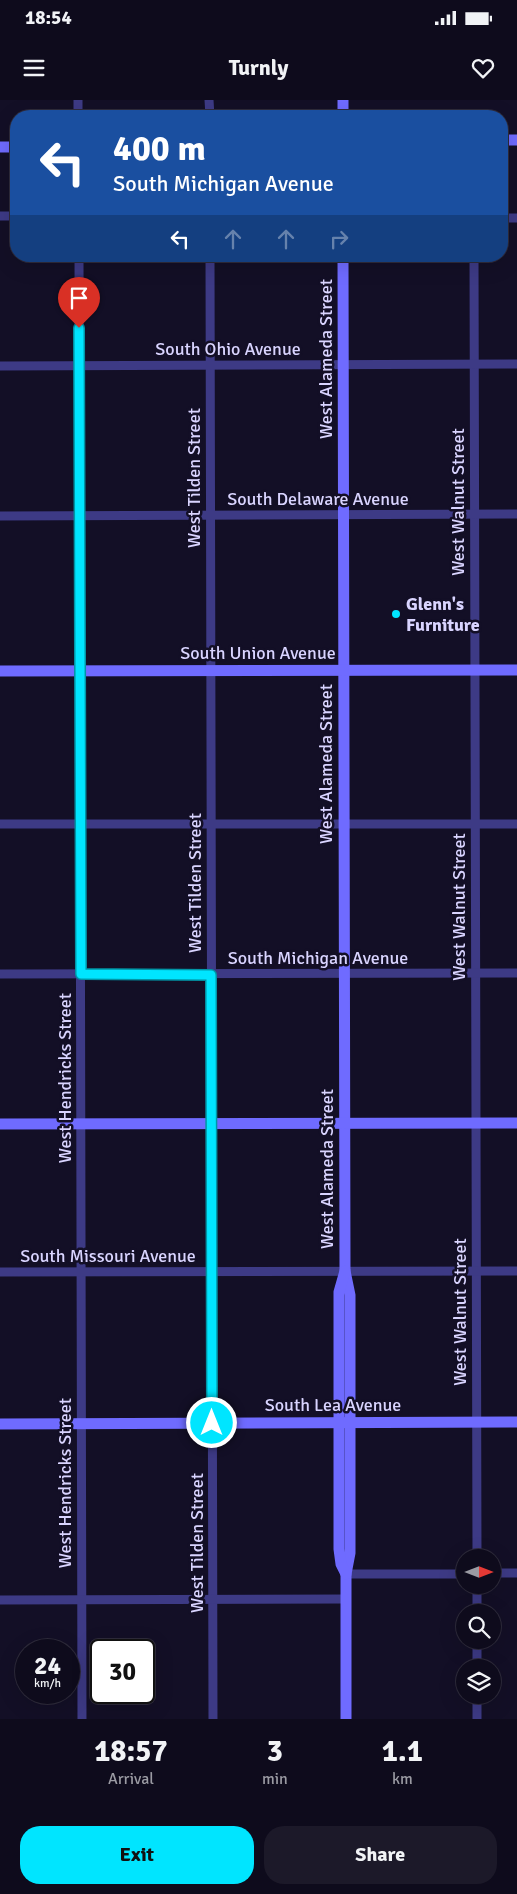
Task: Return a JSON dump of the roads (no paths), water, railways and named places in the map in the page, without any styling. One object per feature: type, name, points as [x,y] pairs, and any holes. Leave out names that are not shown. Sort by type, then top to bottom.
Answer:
[{"type":"street","name":"West Hendricks Street","points":[[79,262],[82,1719]]},
{"type":"street","name":"West Tilden Street","points":[[210,262],[213,1719]]},
{"type":"street","name":"West Alameda Street","points":[[343,262],[345,1271],[339,1292],[345,1423],[340,1549],[346,1574],[346,1719]]},
{"type":"street","name":"West Walnut Street","points":[[474,262],[477,1549]]},
{"type":"street","name":"South Ohio Avenue","points":[[0,366],[517,364]]},
{"type":"street","name":"South Delaware Avenue","points":[[0,516],[517,514]]},
{"type":"street","name":"South Union Avenue","points":[[0,670],[517,670]]},
{"type":"street","points":[[0,824],[517,824]]},
{"type":"street","name":"South Michigan Avenue","points":[[0,974],[517,973]]},
{"type":"street","points":[[0,1124],[517,1123]]},
{"type":"street","name":"South Missouri Avenue","points":[[0,1272],[517,1270]]},
{"type":"street","name":"South Lea Avenue","points":[[0,1424],[517,1422]]},
{"type":"street","points":[[346,1574],[456,1574]]},
{"type":"street","points":[[501,1574],[517,1574]]},
{"type":"street","points":[[0,1600],[346,1599]]},
{"type":"street","points":[[477,1704],[477,1719]]},
{"type":"place","name":"Glenn's Furniture","points":[[396,614]]}]
